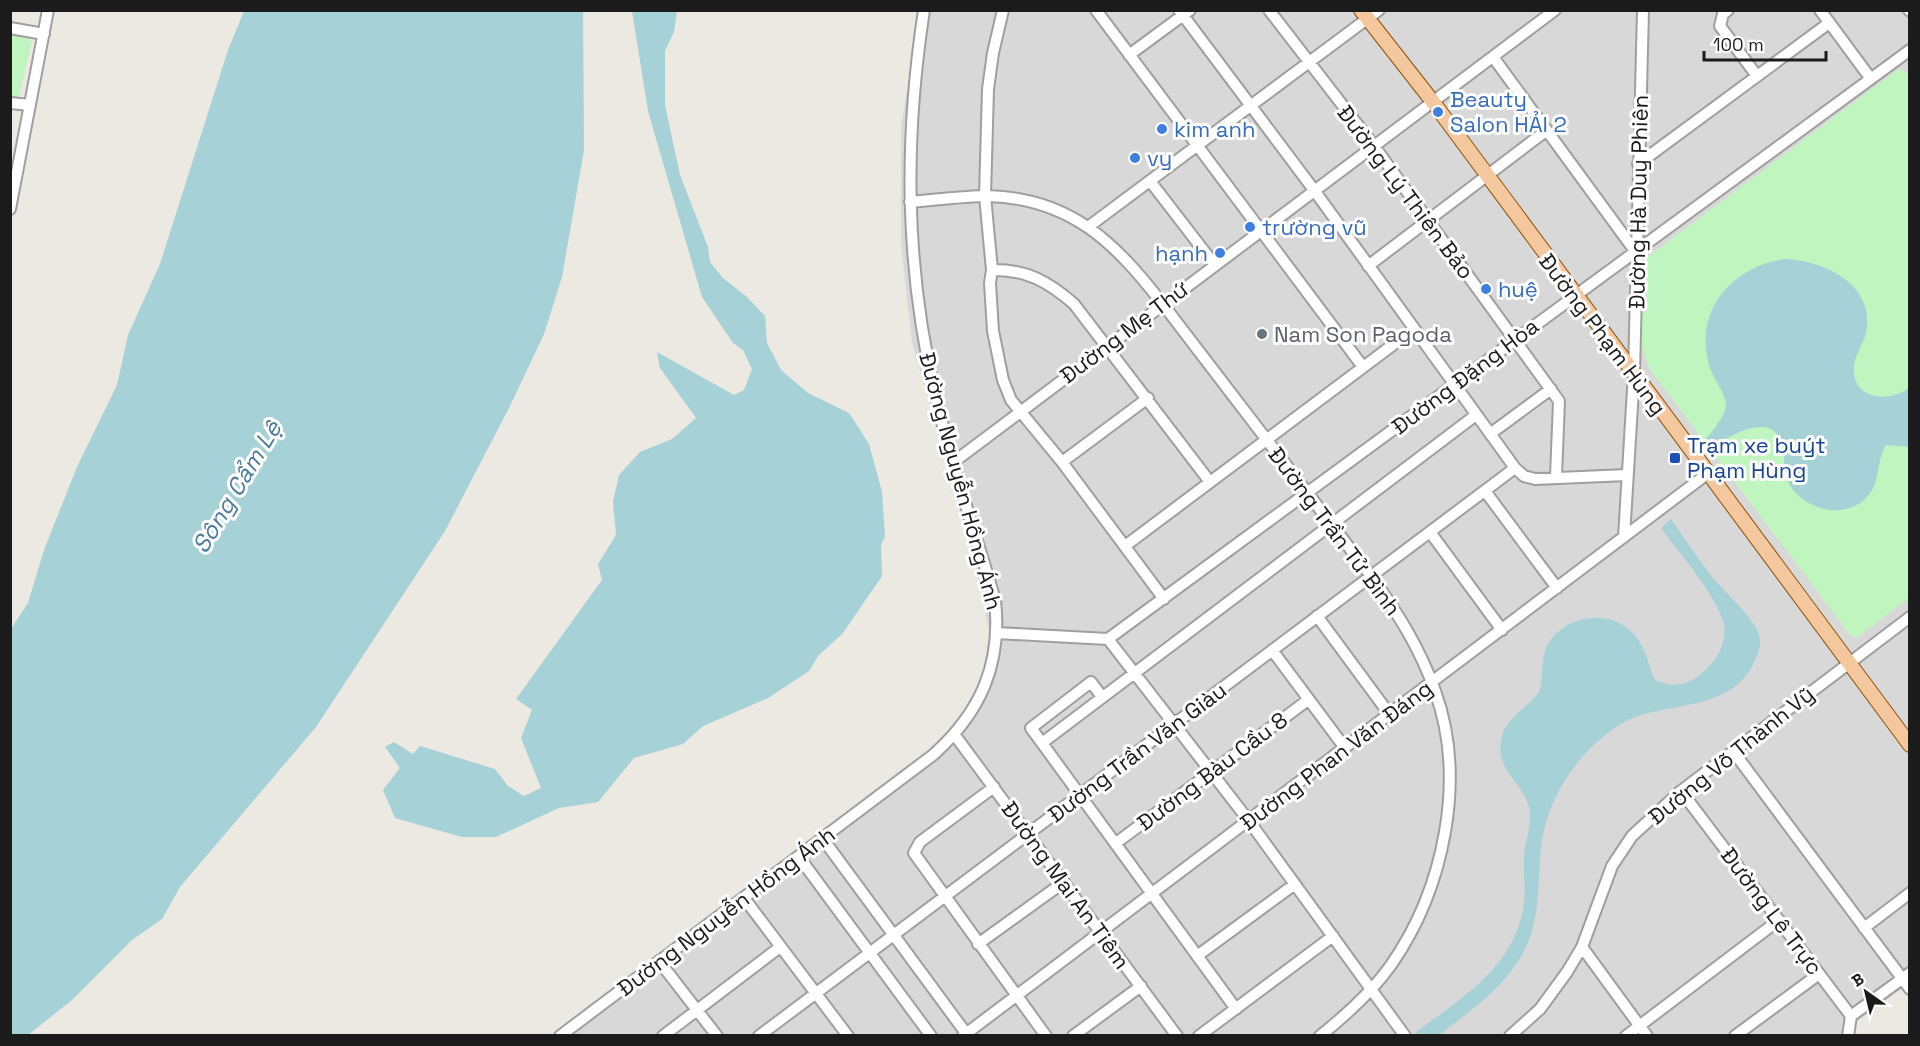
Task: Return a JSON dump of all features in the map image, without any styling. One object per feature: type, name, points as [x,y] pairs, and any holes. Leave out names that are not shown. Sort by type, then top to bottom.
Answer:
[{"type":"main road","name":"Đường Phạm Hùng","points":[[1364,15],[1433,102],[1910,745]]},
{"type":"street","points":[[10,209],[48,10]]},
{"type":"street","name":"Đường Nguyễn Hồng Ánh","points":[[563,1034],[933,754],[954,734],[977,705],[986,684],[997,633],[995,600],[935,397],[927,357],[910,235],[910,121],[915,63],[924,10]]},
{"type":"street","points":[[1003,10],[993,53],[988,89],[985,196],[992,270],[990,283],[993,331],[1003,380],[1019,412],[1062,462],[1164,599]]},
{"type":"street","points":[[1096,10],[1363,367]]},
{"type":"street","name":"Đường Lý Thiên Bảo","points":[[1269,10],[1374,146],[1559,401],[1556,476]]},
{"type":"street","points":[[1088,227],[1309,62],[1364,15],[1379,10]]},
{"type":"street","name":"Đường Mẹ Thứ","points":[[955,461],[1554,10]]},
{"type":"street","name":"Đường Hà Duy Phiên","points":[[1624,537],[1634,373],[1635,251],[1643,10]]},
{"type":"street","points":[[1728,10],[1723,14],[1720,26],[1757,76]]},
{"type":"street","points":[[1820,10],[1871,79]]},
{"type":"street","points":[[1129,55],[1184,12],[1250,106],[1314,190],[1515,468],[1524,476],[1535,478],[1627,475]]},
{"type":"street","points":[[1638,164],[1829,23]]},
{"type":"street","points":[[10,28],[44,34]]},
{"type":"street","name":"Đường Đặng Hòa","points":[[1108,639],[1574,295],[1871,79],[1908,55]]},
{"type":"street","points":[[1493,57],[1635,251]]},
{"type":"street","points":[[10,102],[30,105]]},
{"type":"street","points":[[1368,266],[1547,130]]},
{"type":"street","points":[[1150,181],[1214,264]]},
{"type":"street","name":"Đường Trần Tử Bình","points":[[910,202],[985,196],[1032,201],[1062,213],[1104,237],[1128,261],[1162,303],[1400,615],[1432,683],[1445,729],[1449,796],[1444,832],[1421,911],[1390,965],[1345,1016],[1320,1035]]},
{"type":"street","points":[[992,270],[1014,269],[1026,273],[1061,292],[1085,315],[1210,482]]},
{"type":"street","points":[[1125,546],[1414,329]]},
{"type":"street","points":[[1490,434],[1551,389]]},
{"type":"street","points":[[1062,462],[1148,398]]},
{"type":"street","points":[[1042,743],[1476,415]]},
{"type":"street","name":"Đường Trần Văn Giàu","points":[[759,1035],[1515,468]]},
{"type":"street","name":"Đường Phan Văn Đáng","points":[[966,1035],[1707,474]]},
{"type":"street","points":[[1485,491],[1557,588]]},
{"type":"street","points":[[1430,532],[1502,630]]},
{"type":"street","points":[[1317,616],[1390,715]]},
{"type":"street","name":"Đường Võ Thành Vỹ","points":[[1510,1035],[1552,994],[1582,947],[1612,866],[1632,836],[1681,791],[1910,617]]},
{"type":"street","points":[[997,633],[1108,639],[1249,821],[1405,1035]]},
{"type":"street","points":[[1272,650],[1345,748]]},
{"type":"street","points":[[1102,697],[1091,682],[1031,728],[1236,1009]]},
{"type":"street","name":"Đường Bàu Cầu 8","points":[[1116,843],[1308,700]]},
{"type":"street","name":"Đường Mai An Tiêm","points":[[954,734],[1177,1035]]},
{"type":"street","points":[[1733,751],[1864,928],[1906,976],[1910,989]]},
{"type":"street","points":[[994,787],[915,848],[916,859],[1046,1035]]},
{"type":"street","name":"Đường Lê Trực","points":[[1681,791],[1851,1016]]},
{"type":"street","points":[[823,839],[966,1035]]},
{"type":"street","points":[[799,857],[932,1035]]},
{"type":"street","points":[[978,944],[1064,882]]},
{"type":"street","points":[[1197,956],[1295,884]]},
{"type":"street","points":[[1864,928],[1910,893]]},
{"type":"street","points":[[744,898],[848,1035]]},
{"type":"street","points":[[1626,1035],[1779,920]]},
{"type":"street","points":[[1199,1035],[1333,936]]},
{"type":"street","points":[[663,1035],[780,947]]},
{"type":"street","points":[[1582,947],[1647,1035]]},
{"type":"street","points":[[659,961],[717,1035]]},
{"type":"street","points":[[1735,1035],[1819,974]]},
{"type":"street","points":[[1848,1035],[1851,1016],[1906,976]]},
{"type":"street","points":[[1073,1035],[1140,986]]},
{"type":"shaded area","points":[[920,11],[1909,11],[1909,998],[1902,989],[1856,1022],[1853,1036],[550,1036],[935,747],[961,718],[984,674],[989,631],[976,568],[912,343],[901,245],[901,127]]},
{"type":"green space","points":[[10,35],[32,41],[18,100],[11,100]]},
{"type":"green space","points":[[1898,69],[1909,73],[1909,598],[1856,638],[1850,635],[1649,368],[1640,341],[1641,270],[1646,258]]},
{"type":"water","name":"Sông Cẩm Lệ","points":[[244,11],[583,11],[584,150],[562,277],[544,334],[510,406],[445,531],[316,727],[180,887],[162,919],[132,940],[72,1000],[28,1035],[11,1035],[11,629],[28,603],[44,550],[77,467],[117,385],[128,335],[160,264],[228,50]]},
{"type":"water","points":[[632,11],[677,11],[674,32],[665,51],[665,105],[680,175],[708,247],[710,262],[723,278],[747,297],[765,316],[767,343],[781,370],[808,393],[849,413],[869,444],[882,492],[885,536],[881,545],[882,576],[843,633],[818,656],[809,671],[768,698],[703,726],[683,744],[634,758],[598,802],[559,808],[496,837],[462,837],[395,818],[383,790],[400,768],[385,747],[394,742],[413,754],[420,746],[495,769],[508,786],[524,796],[541,788],[521,738],[532,710],[516,699],[602,580],[598,564],[616,535],[613,502],[619,475],[640,452],[672,439],[696,418],[660,368],[657,352],[734,395],[744,390],[752,369],[743,350],[733,343],[702,297],[648,111]]},
{"type":"water","points":[[1784,259],[1798,260],[1828,269],[1853,286],[1861,298],[1866,311],[1867,327],[1854,364],[1856,380],[1860,388],[1875,396],[1884,397],[1901,393],[1909,388],[1909,447],[1886,445],[1870,494],[1857,505],[1848,508],[1830,510],[1815,506],[1797,494],[1786,475],[1783,447],[1778,436],[1771,429],[1752,428],[1714,445],[1708,446],[1703,441],[1713,431],[1726,409],[1724,395],[1710,368],[1706,348],[1707,328],[1712,311],[1720,296],[1733,282],[1765,264]]},
{"type":"water","points":[[1671,519],[1713,578],[1755,626],[1760,643],[1753,665],[1743,680],[1730,690],[1699,702],[1633,718],[1605,735],[1582,757],[1558,792],[1544,831],[1535,920],[1522,955],[1503,981],[1481,1003],[1438,1035],[1418,1035],[1416,1032],[1485,978],[1510,945],[1519,925],[1524,903],[1524,857],[1530,813],[1526,798],[1502,761],[1501,741],[1511,720],[1539,692],[1544,654],[1549,642],[1569,624],[1581,620],[1607,619],[1619,623],[1639,641],[1655,680],[1674,685],[1691,681],[1707,669],[1722,646],[1724,625],[1715,602],[1661,528]]},
{"type":"place","name":"Beauty Salon HẢI 2","points":[[1438,112]]},
{"type":"place","name":"kim anh","points":[[1162,129]]},
{"type":"place","name":"vy","points":[[1135,158]]},
{"type":"place","name":"trường vũ","points":[[1250,227]]},
{"type":"place","name":"hạnh","points":[[1220,253]]},
{"type":"place","name":"huệ","points":[[1486,289]]},
{"type":"place","name":"Nam Son Pagoda","points":[[1262,334]]},
{"type":"place","name":"Trạm xe buýt Phạm Hùng","points":[[1675,458]]}]
